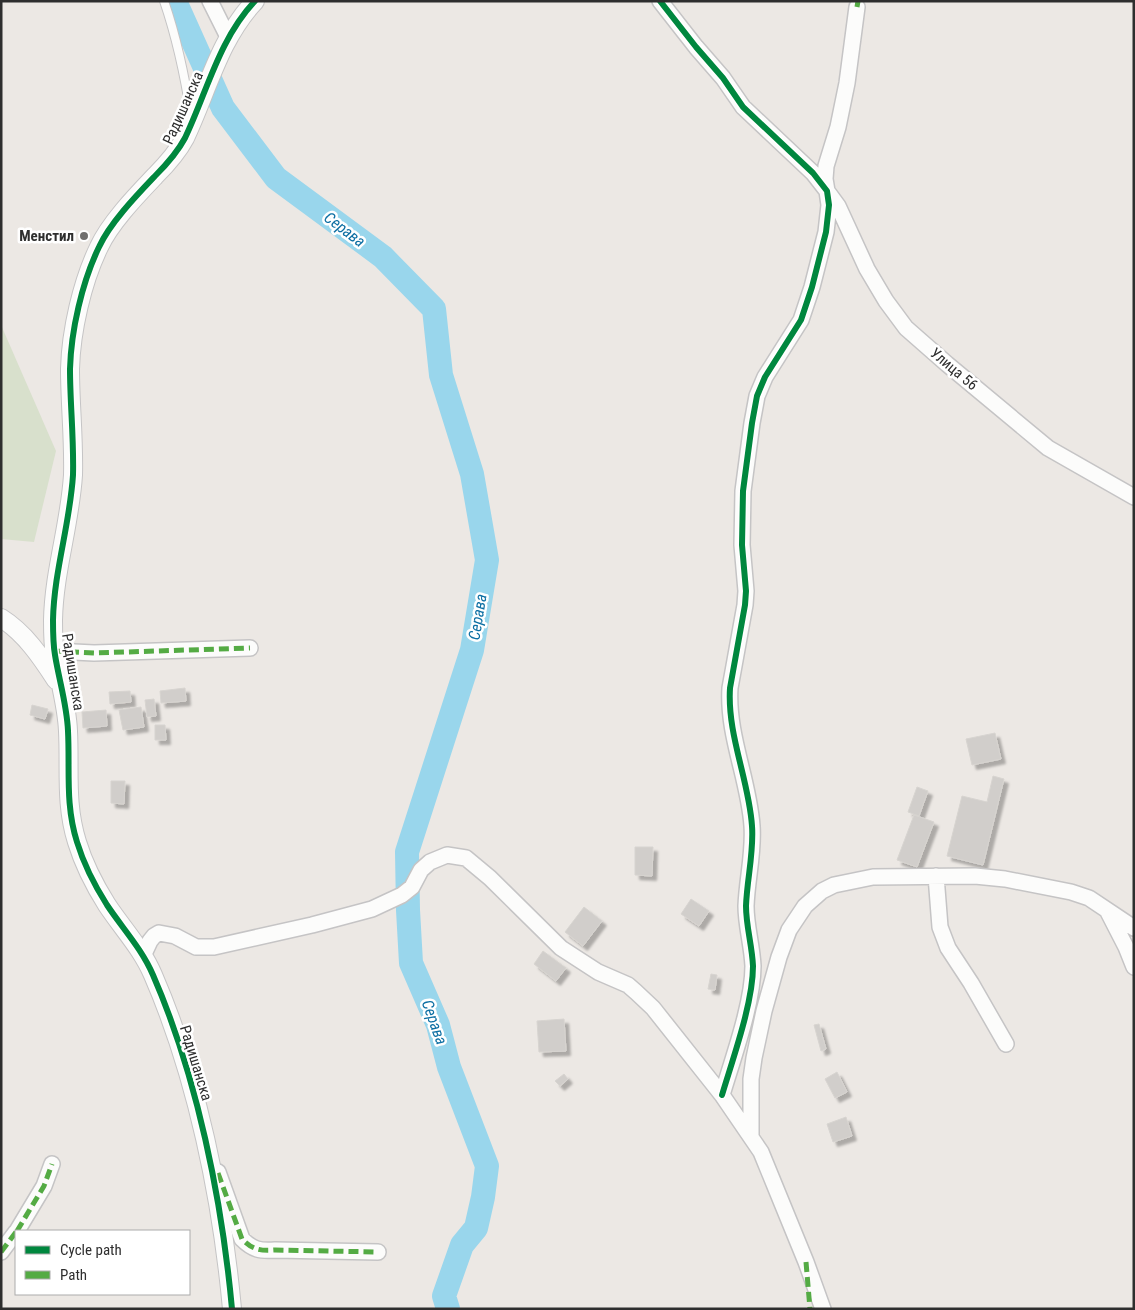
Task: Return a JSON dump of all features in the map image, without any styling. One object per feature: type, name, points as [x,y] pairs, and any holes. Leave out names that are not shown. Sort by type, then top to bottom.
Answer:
[{"type":"street","points":[[210,1],[228,37]]},
{"type":"street","name":"Радишанска","points":[[232,1309],[208,1152],[180,1050],[153,975],[144,956],[107,905],[88,872],[76,841],[67,780],[68,729],[54,651],[53,617],[59,565],[67,527],[72,477],[73,450],[70,370],[72,335],[78,309],[99,246],[124,211],[176,155],[228,37],[255,1]]},
{"type":"street","name":"Улица 56","points":[[660,1],[684,34],[723,78],[743,106],[813,173],[827,191],[838,206],[867,269],[886,301],[906,328],[1048,448],[1134,496]]},
{"type":"street","points":[[722,1095],[747,1006],[752,974],[752,950],[746,905],[752,826],[729,702],[746,591],[742,545],[743,491],[757,396],[773,363],[801,320],[812,287],[826,232],[829,205],[825,179],[826,166],[838,128],[857,7]]},
{"type":"street","points":[[1,618],[15,628],[40,656],[61,687]]},
{"type":"street","points":[[54,651],[94,652],[250,648]]},
{"type":"street","points":[[144,956],[150,941],[159,933],[175,936],[196,946],[214,947],[312,925],[372,909],[402,895],[412,886],[421,870],[441,856],[454,855],[466,858],[478,867],[561,948],[598,972],[628,985],[636,992],[653,1008],[722,1095],[761,1152],[806,1262],[822,1309]]},
{"type":"street","points":[[936,876],[940,927],[948,948],[971,983],[1006,1044]]},
{"type":"street","points":[[751,1136],[751,1079],[754,1058],[764,1011],[779,957],[789,930],[814,897],[834,886],[873,877],[975,876],[1005,879],[1071,892],[1089,898],[1134,928]]},
{"type":"street","points":[[1106,909],[1134,967]]},
{"type":"street","points":[[208,1152],[242,1239],[250,1246],[260,1251],[378,1252]]},
{"type":"street","points":[[18,1230],[44,1186],[52,1164]]},
{"type":"street","points":[[1,1252],[15,1234]]},
{"type":"street","points":[[806,1262],[810,1309]]},
{"type":"lane","points":[[164,1],[173,26],[186,83],[192,122]]},
{"type":"green space","points":[[1,325],[56,451],[34,542],[1,539]]},
{"type":"building","points":[[185,688],[186,701],[161,703],[160,691]]},
{"type":"building","points":[[130,691],[131,702],[110,704],[109,692]]},
{"type":"building","points":[[154,699],[156,716],[147,717],[145,700]]},
{"type":"building","points":[[32,705],[48,709],[45,719],[30,715]]},
{"type":"building","points":[[141,707],[144,727],[123,730],[119,710]]},
{"type":"building","points":[[106,710],[107,726],[83,728],[82,712]]},
{"type":"building","points":[[155,725],[165,725],[166,740],[155,740]]},
{"type":"building","points":[[995,733],[1001,759],[972,765],[966,739]]},
{"type":"building","points":[[993,776],[1004,779],[983,865],[947,856],[962,796],[987,802]]},
{"type":"building","points":[[111,781],[125,781],[124,804],[111,803]]},
{"type":"building","points":[[917,787],[928,791],[919,816],[908,812]]},
{"type":"building","points":[[914,815],[934,822],[917,867],[897,860]]},
{"type":"building","points":[[635,847],[653,847],[652,876],[635,875]]},
{"type":"building","points":[[691,899],[709,911],[699,926],[681,914]]},
{"type":"building","points":[[584,907],[602,921],[583,946],[565,932]]},
{"type":"building","points":[[543,951],[566,968],[556,981],[534,964]]},
{"type":"building","points":[[711,974],[717,975],[715,990],[708,989]]},
{"type":"building","points":[[564,1019],[566,1051],[539,1052],[537,1021]]},
{"type":"building","points":[[819,1024],[826,1049],[821,1051],[814,1025]]},
{"type":"building","points":[[837,1072],[847,1092],[835,1098],[825,1079]]},
{"type":"building","points":[[564,1074],[568,1079],[560,1086],[555,1081]]},
{"type":"building","points":[[846,1117],[852,1136],[833,1142],[827,1124]]},
{"type":"waterway","name":"Серава","points":[[175,1],[223,108],[276,178],[383,257],[434,309],[441,375],[472,474],[487,560],[472,650],[407,852],[411,963],[438,1025],[449,1067],[487,1166],[476,1228],[462,1245],[444,1296],[448,1309]]},
{"type":"marked path","points":[[857,7],[858,1]]},
{"type":"marked path","points":[[54,651],[94,653],[250,648]]},
{"type":"marked path","points":[[18,1230],[44,1186],[52,1164]]},
{"type":"marked path","points":[[218,1173],[242,1239],[253,1248],[265,1250],[378,1252]]},
{"type":"marked path","points":[[1,1252],[15,1233]]},
{"type":"marked path","points":[[806,1262],[810,1309]]},
{"type":"cycle path","points":[[232,1309],[222,1225],[205,1139],[195,1096],[169,1014],[149,966],[94,883],[83,859],[73,828],[69,800],[67,721],[65,702],[54,651],[53,620],[56,584],[69,511],[73,475],[71,354],[78,307],[87,275],[99,247],[117,219],[172,158],[182,143],[223,49],[232,32],[255,1]]},
{"type":"cycle path","points":[[660,1],[723,78],[743,107],[813,173],[827,191],[829,205],[826,232],[812,287],[801,320],[765,377],[757,396],[743,491],[742,545],[746,591],[730,688],[730,706],[752,826],[746,906],[753,966],[750,997],[737,1048],[722,1095]]},
{"type":"place","name":"Менстил","points":[[84,236]]}]
